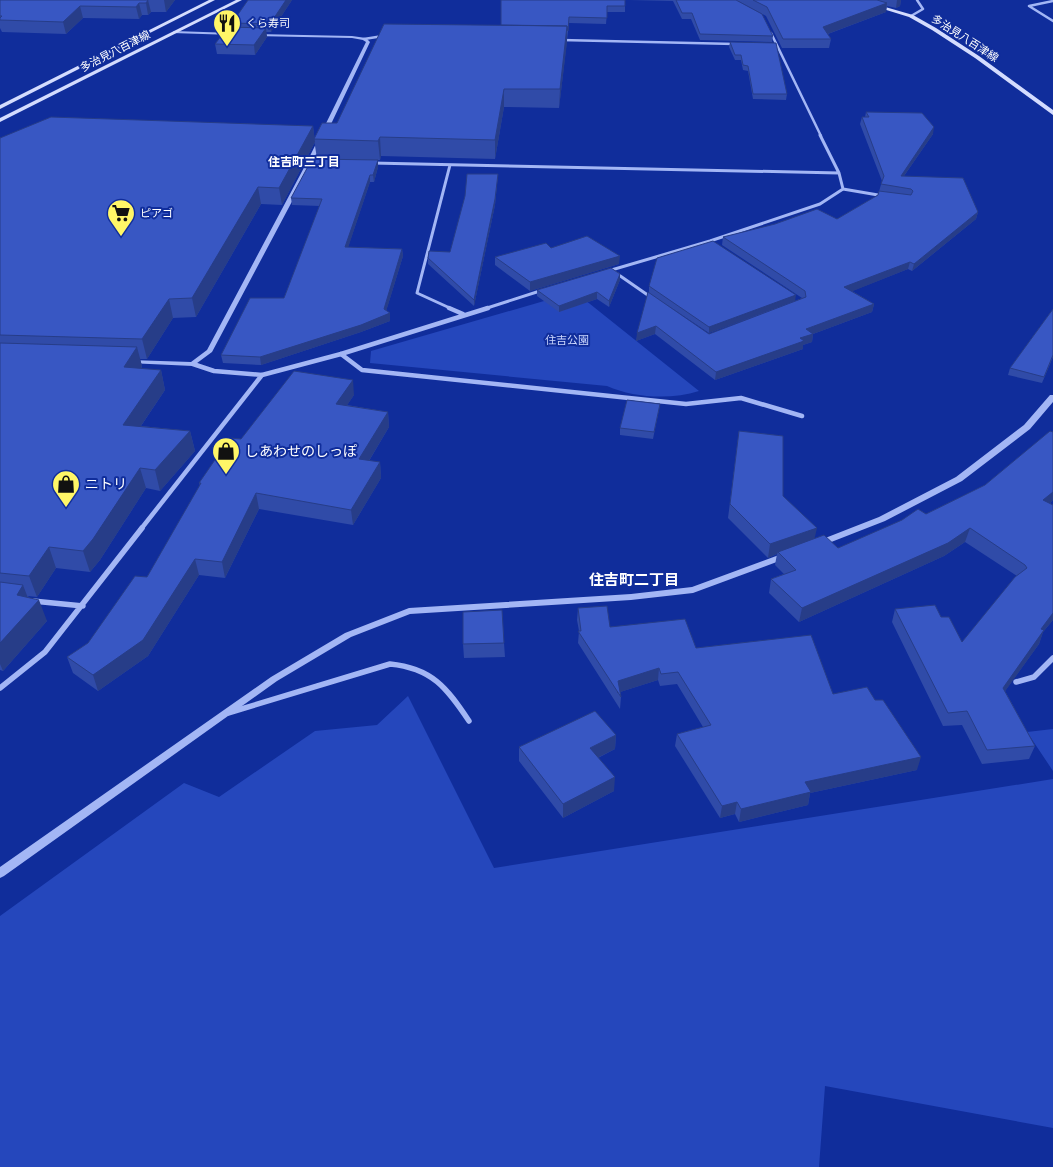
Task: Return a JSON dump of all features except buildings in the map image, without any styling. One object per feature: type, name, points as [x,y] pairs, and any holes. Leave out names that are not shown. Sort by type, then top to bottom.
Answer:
[{"type":"main road","name":"多治見八百津線","points":[[0,107],[213,0]]},
{"type":"main road","name":"多治見八百津線","points":[[0,120],[240,0]]},
{"type":"main road","name":"多治見八百津線","points":[[856,0],[911,16],[977,57],[1053,113]]},
{"type":"street","points":[[911,16],[923,9],[917,0]]},
{"type":"street","points":[[1053,0],[1029,6],[1053,21]]},
{"type":"street","points":[[768,27],[839,173],[843,189]]},
{"type":"street","points":[[174,32],[243,34]]},
{"type":"street","points":[[253,35],[364,39],[384,36]]},
{"type":"street","points":[[193,364],[210,351],[310,162],[368,42],[364,39]]},
{"type":"street","points":[[560,40],[736,44]]},
{"type":"street","points":[[310,162],[320,162]]},
{"type":"street","points":[[366,163],[839,173]]},
{"type":"street","points":[[450,165],[416,293],[463,314]]},
{"type":"street","points":[[602,273],[710,241],[820,204],[843,189],[889,196]]},
{"type":"street","points":[[710,241],[718,246]]},
{"type":"street","points":[[611,270],[660,304]]},
{"type":"street","points":[[126,362],[193,364],[214,371],[262,374],[341,354],[546,289]]},
{"type":"street","points":[[341,354],[362,370],[686,404],[741,398],[802,416]]},
{"type":"street","points":[[0,688],[45,652],[83,606],[262,374]]},
{"type":"street","points":[[0,873],[228,714],[274,679],[348,636],[409,611],[631,597],[693,590],[882,519],[959,479],[1027,427],[1053,397]]},
{"type":"street","points":[[28,600],[83,606]]},
{"type":"street","points":[[1016,682],[1034,677],[1053,658]]},
{"type":"street","points":[[228,714],[390,664],[409,665],[430,675],[448,689],[469,720]]},
{"type":"green space","name":"住吉公園","points":[[575,292],[699,391],[665,397],[641,395],[607,386],[370,363],[371,351]]},
{"type":"green space","points":[[408,696],[494,868],[1053,779],[1053,1128],[825,1086],[819,1167],[0,1167],[0,916],[184,783],[219,797],[315,731],[377,725]]},
{"type":"green space","points":[[1053,729],[1053,771],[1027,732]]},
{"type":"place","name":"くら寿司","points":[[227,47]]},
{"type":"place","name":"ピアゴ","points":[[121,237]]},
{"type":"place","name":"しあわせのしっぽ","points":[[226,475]]},
{"type":"place","name":"ニトリ","points":[[66,508]]},
{"type":"district","name":"住吉町三丁目","points":[[304,162]]},
{"type":"district","name":"住吉町二丁目","points":[[634,579]]}]
